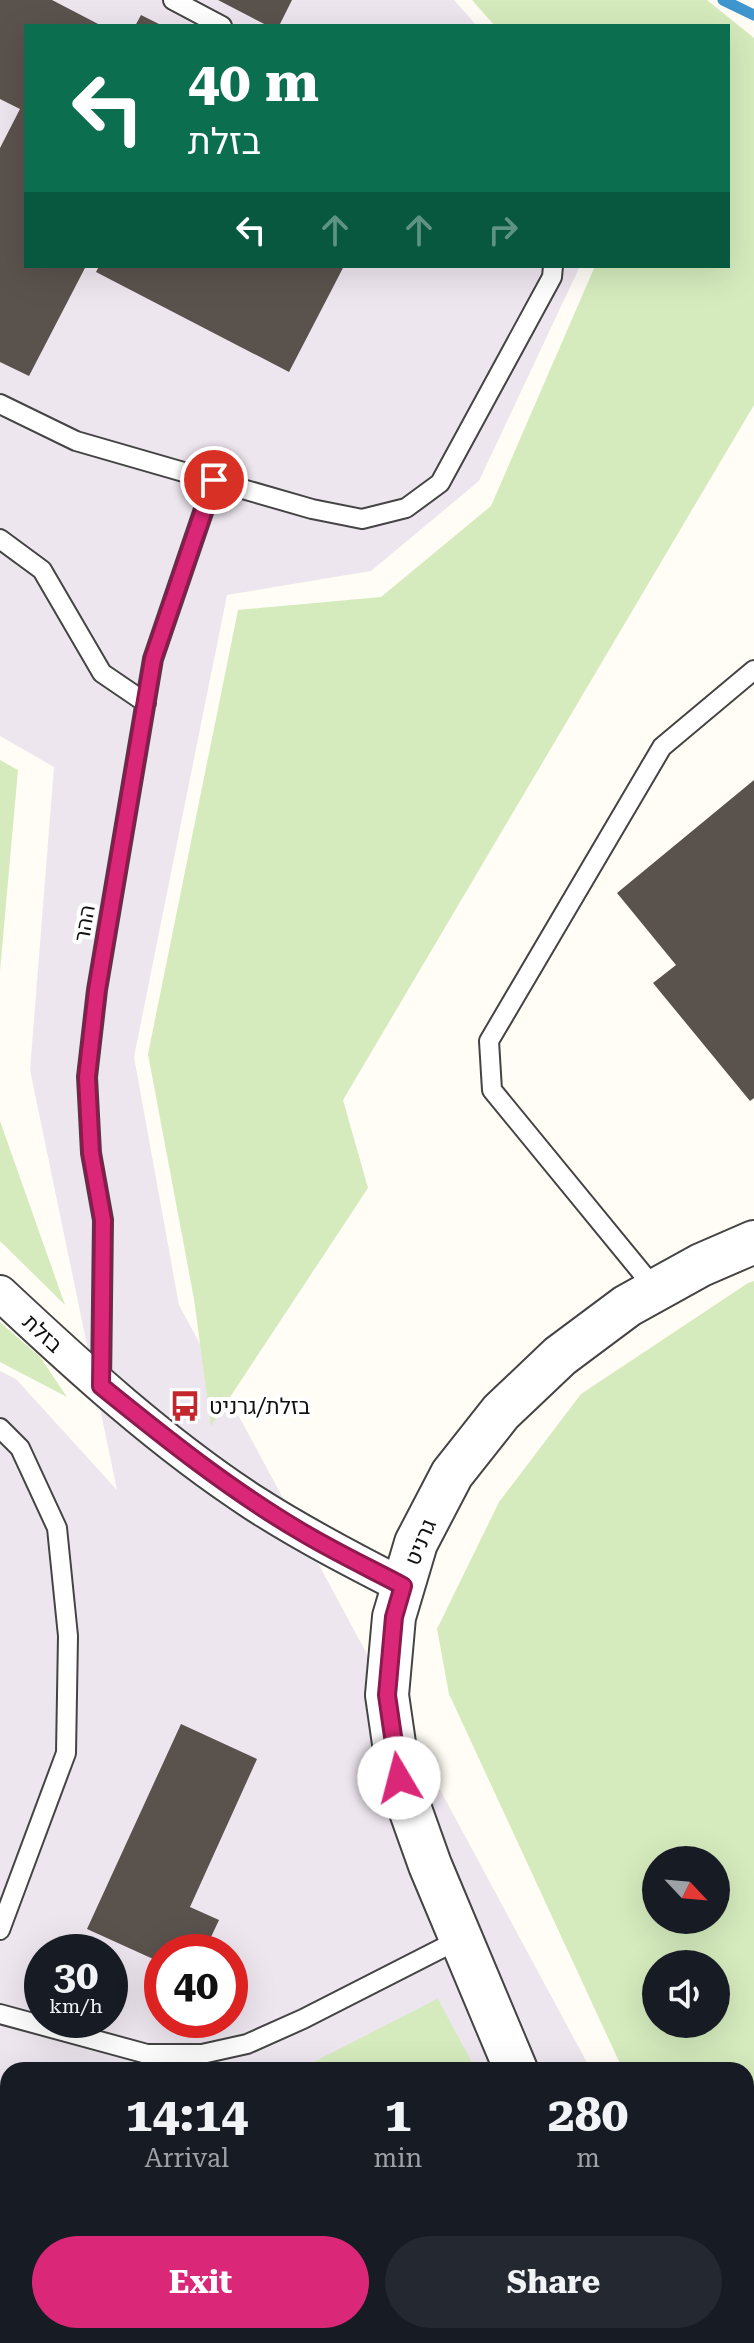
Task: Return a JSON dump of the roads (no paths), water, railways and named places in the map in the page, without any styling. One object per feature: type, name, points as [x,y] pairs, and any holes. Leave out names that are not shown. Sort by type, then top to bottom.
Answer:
[{"type":"street","name":"גרניט","points":[[513,2062],[430,1865],[399,1778],[387,1695],[394,1617],[403,1586],[416,1543],[452,1474],[501,1412],[560,1356],[627,1306],[701,1265],[754,1242]]},
{"type":"street","name":"בזלת","points":[[0,1293],[101,1386],[202,1467],[302,1533],[403,1586]]},
{"type":"lane","points":[[173,0],[218,24]]},
{"type":"lane","points":[[0,404],[76,441],[312,509],[362,519],[406,508],[440,483],[552,277],[553,268]]},
{"type":"lane","name":"ההר","points":[[101,1386],[103,1220],[91,1153],[87,1077],[97,990],[153,659],[214,480]]},
{"type":"lane","points":[[0,539],[42,570],[102,673],[146,703]]},
{"type":"lane","points":[[656,1290],[492,1090],[489,1041],[662,747],[754,670]]},
{"type":"lane","points":[[0,1428],[20,1448],[57,1528],[68,1636],[66,1753],[0,1930]]},
{"type":"lane","points":[[0,2014],[147,2054],[202,2054],[247,2044],[460,1939]]},
{"type":"waterway","points":[[723,0],[754,15]]},
{"type":"place","name":"בזלת/גרניט","points":[[185,1406]]}]
